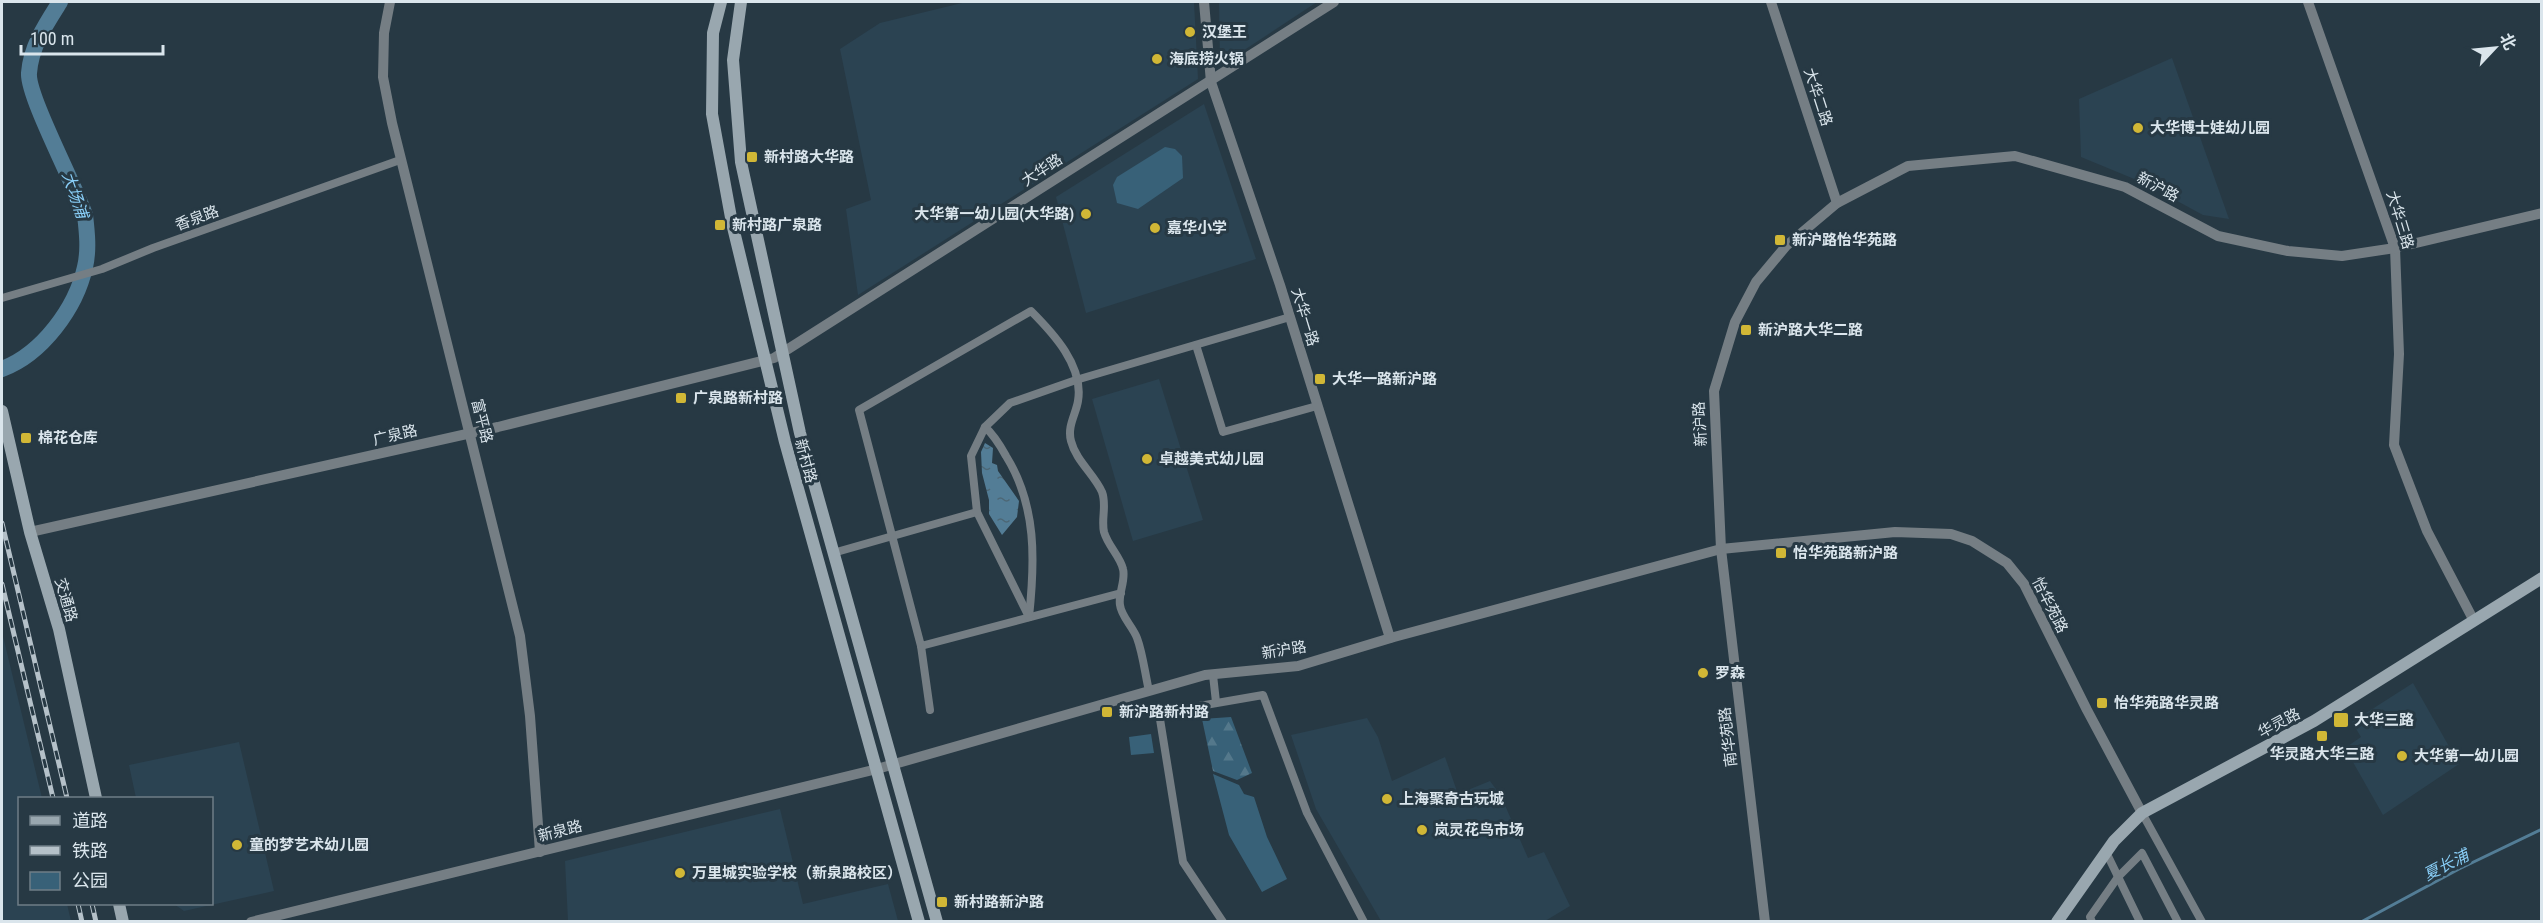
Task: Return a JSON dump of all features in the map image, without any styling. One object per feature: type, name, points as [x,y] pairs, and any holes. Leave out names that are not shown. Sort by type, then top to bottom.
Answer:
[{"type":"main road","name":"新村路","points":[[721,2],[713,33],[712,114],[732,223],[765,362],[919,921]]},
{"type":"main road","name":"新村路","points":[[741,2],[733,60],[737,134],[783,354],[800,433],[891,764],[937,921]]},
{"type":"main road","name":"交通路","points":[[2,411],[30,532],[59,629],[96,797]]},
{"type":"main road","name":"华灵路","points":[[2057,921],[2106,852],[2142,813],[2314,721],[2541,578]]},
{"type":"main road","points":[[119,905],[123,921]]},
{"type":"street","name":"富平路","points":[[390,2],[384,33],[383,77],[400,160],[521,646],[530,716],[540,852]]},
{"type":"street","name":"大华一路","points":[[1204,2],[1211,82],[1290,317],[1390,638]]},
{"type":"street","name":"大华路","points":[[765,362],[783,354],[1334,2]]},
{"type":"street","name":"大华二路","points":[[1771,2],[1838,203]]},
{"type":"street","name":"大华三路","points":[[2308,2],[2395,248],[2399,354],[2394,445],[2423,522],[2474,621]]},
{"type":"street","name":"新沪路","points":[[877,769],[1149,691],[1213,675],[1298,666],[1390,638],[1722,549],[1714,391],[1735,322],[1756,282],[1786,246],[1838,203],[1908,166],[2015,156],[2125,187],[2218,236],[2288,251],[2342,256],[2395,248],[2541,213]]},
{"type":"street","name":"香泉路","points":[[2,298],[90,273],[153,248],[400,160]]},
{"type":"street","points":[[930,710],[921,646],[859,410],[1031,311],[1052,332],[1071,361],[1078,402],[1071,419],[1070,440],[1082,465],[1101,491],[1106,537],[1123,569],[1120,607],[1137,637],[1149,691]]},
{"type":"street","points":[[1029,617],[977,512],[971,456],[985,427],[1010,403],[1076,380],[1290,317]]},
{"type":"street","points":[[1196,345],[1223,432],[1317,406]]},
{"type":"street","name":"广泉路","points":[[30,532],[470,434],[765,362]]},
{"type":"street","points":[[985,427],[992,433],[1011,463],[1025,494],[1034,565],[1029,617]]},
{"type":"street","points":[[833,553],[977,512]]},
{"type":"street","name":"怡华苑路","points":[[1722,549],[1894,532],[1951,534],[1981,547],[2007,563],[2024,584],[2087,711],[2202,921]]},
{"type":"street","name":"南华苑路","points":[[1722,549],[1765,921]]},
{"type":"street","points":[[921,646],[1121,593]]},
{"type":"street","points":[[1213,675],[1216,702]]},
{"type":"street","points":[[1223,921],[1184,862],[1159,714],[1263,695],[1307,813],[1364,921]]},
{"type":"street","name":"新泉路","points":[[251,921],[877,769]]},
{"type":"street","points":[[2106,852],[2140,921]]},
{"type":"street","points":[[2092,921],[2090,917],[2118,877],[2142,853],[2178,921]]},
{"type":"shaded area","points":[[966,2],[1194,2],[1198,79],[858,295],[846,209],[871,200],[840,49],[880,23]]},
{"type":"shaded area","points":[[1219,2],[1317,2],[1220,66]]},
{"type":"shaded area","name":"大华博士娃幼儿园","points":[[2172,58],[2229,219],[2203,215],[2144,183],[2081,157],[2079,99]]},
{"type":"shaded area","name":"嘉华小学","points":[[1204,104],[1256,259],[1086,313],[1056,197]]},
{"type":"shaded area","name":"卓越美式幼儿园","points":[[1159,379],[1203,520],[1133,541],[1092,399]]},
{"type":"shaded area","points":[[2,632],[42,797],[18,797],[18,905],[67,905],[71,921],[2,921]]},
{"type":"shaded area","name":"大华第一幼儿园","points":[[2413,683],[2459,764],[2383,815],[2345,748],[2361,737],[2352,722]]},
{"type":"shaded area","name":"岚灵花鸟市场","points":[[1367,718],[1378,737],[1392,781],[1445,757],[1458,794],[1490,781],[1501,796],[1528,858],[1544,852],[1570,906],[1545,921],[1381,921],[1316,809],[1291,735]]},
{"type":"shaded area","name":"童的梦艺术幼儿园","points":[[239,742],[274,891],[213,905],[213,797],[136,797],[129,765]]},
{"type":"shaded area","name":"万里城实验学校（新泉路校区）","points":[[780,809],[803,904],[888,884],[898,921],[568,921],[565,861]]},
{"type":"shaded area","name":"童的梦艺术幼儿园","points":[[175,905],[211,905],[184,911]]},
{"type":"green space","points":[[1165,147],[1175,149],[1182,156],[1183,178],[1138,209],[1117,203],[1113,185],[1117,177]]},
{"type":"green space","points":[[1231,717],[1252,773],[1237,780],[1213,771],[1202,719]]},
{"type":"green space","points":[[1151,734],[1154,753],[1131,755],[1129,737]]},
{"type":"green space","points":[[1213,774],[1239,785],[1244,794],[1254,797],[1267,837],[1287,879],[1262,892],[1229,835]]},
{"type":"water","points":[[985,443],[993,448],[992,463],[997,465],[998,471],[1019,501],[1017,517],[1002,535],[989,514],[989,500],[982,473],[981,452]]},
{"type":"waterway","name":"大场浦","points":[[2,369],[31,352],[55,328],[74,298],[86,261],[85,215],[43,120],[30,84],[30,63],[36,44],[60,2]]},
{"type":"waterway","name":"夏长浦","points":[[2361,922],[2459,869],[2542,829]]},
{"type":"railway","points":[[2,523],[67,797]]},
{"type":"railway","points":[[2,584],[53,797]]},
{"type":"railway","points":[[78,905],[82,922]]},
{"type":"railway","points":[[92,905],[96,922]]},
{"type":"place","name":"汉堡王","points":[[1190,32]]},
{"type":"place","name":"海底捞火锅","points":[[1157,59]]},
{"type":"place","name":"大华博士娃幼儿园","points":[[2138,128]]},
{"type":"place","name":"新村路大华路","points":[[752,157]]},
{"type":"place","name":"大华第一幼儿园(大华路)","points":[[1086,214]]},
{"type":"place","name":"新村路广泉路","points":[[720,225]]},
{"type":"place","name":"嘉华小学","points":[[1155,228]]},
{"type":"place","name":"新沪路怡华苑路","points":[[1780,240]]},
{"type":"place","name":"新沪路大华二路","points":[[1746,330]]},
{"type":"place","name":"大华一路新沪路","points":[[1320,379]]},
{"type":"place","name":"广泉路新村路","points":[[681,398]]},
{"type":"place","name":"棉花仓库","points":[[26,438]]},
{"type":"place","name":"卓越美式幼儿园","points":[[1147,459]]},
{"type":"place","name":"怡华苑路新沪路","points":[[1781,553]]},
{"type":"place","name":"罗森","points":[[1703,673]]},
{"type":"place","name":"怡华苑路华灵路","points":[[2102,703]]},
{"type":"place","name":"新沪路新村路","points":[[1107,712]]},
{"type":"place","name":"大华三路","points":[[2341,720]]},
{"type":"place","name":"华灵路大华三路","points":[[2322,736]]},
{"type":"place","name":"大华第一幼儿园","points":[[2402,756]]},
{"type":"place","name":"上海聚奇古玩城","points":[[1387,799]]},
{"type":"place","name":"岚灵花鸟市场","points":[[1422,830]]},
{"type":"place","name":"童的梦艺术幼儿园","points":[[237,845]]},
{"type":"place","name":"万里城实验学校（新泉路校区）","points":[[680,873]]},
{"type":"place","name":"新村路新沪路","points":[[942,902]]}]
